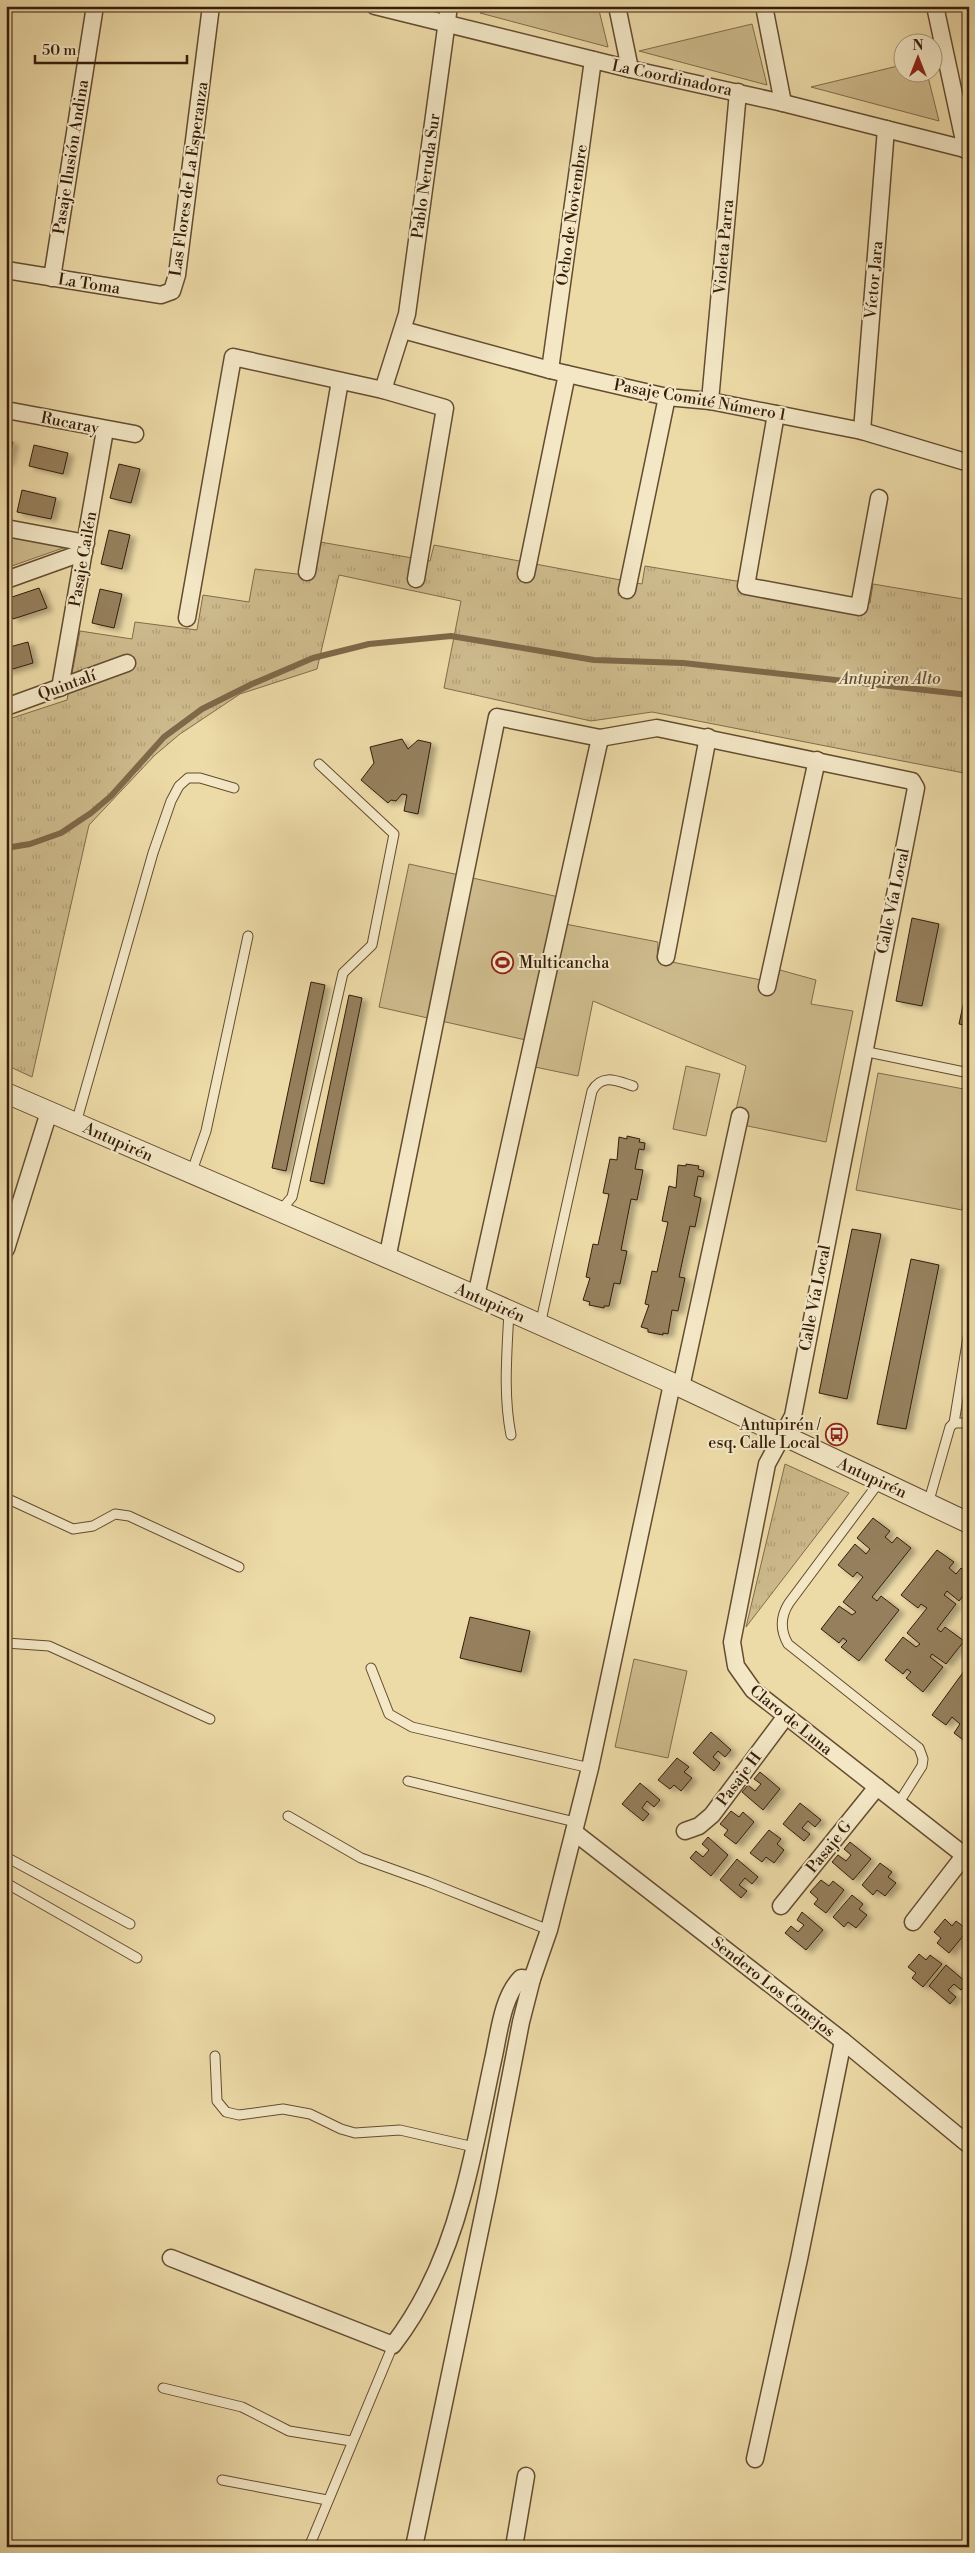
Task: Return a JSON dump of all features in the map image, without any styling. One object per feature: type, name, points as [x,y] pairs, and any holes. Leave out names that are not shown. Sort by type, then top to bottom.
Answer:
[{"type":"street","name":"Pasaje Ilusión Andina","points":[[52,278],[95,6]]},
{"type":"street","name":"Las Flores de La Esperanza","points":[[172,291],[177,274],[211,6]]},
{"type":"street","name":"La Coordinadora","points":[[375,6],[448,14],[630,70],[738,92],[967,150]]},
{"type":"street","points":[[617,6],[630,70]]},
{"type":"street","points":[[764,6],[783,103]]},
{"type":"street","points":[[935,6],[967,150]]},
{"type":"street","name":"Pablo Neruda Sur","points":[[383,390],[407,314],[448,14]]},
{"type":"street","name":"Ocho de Noviembre","points":[[550,370],[593,60]]},
{"type":"street","name":"Violeta Parra","points":[[710,401],[738,92]]},
{"type":"street","name":"Víctor Jara","points":[[862,431],[886,129]]},
{"type":"street","name":"La Toma","points":[[6,270],[161,295],[172,291]]},
{"type":"street","name":"Pasaje Comité Número 1","points":[[403,330],[550,370],[666,397],[710,401],[862,431],[969,462]]},
{"type":"street","points":[[187,618],[233,357],[383,390],[446,408],[416,579]]},
{"type":"street","points":[[526,574],[567,374]]},
{"type":"street","points":[[307,572],[340,381]]},
{"type":"street","points":[[627,590],[666,397]]},
{"type":"street","name":"Rucaray","points":[[6,410],[105,430],[135,434]]},
{"type":"street","points":[[776,414],[746,586],[859,607],[879,498]]},
{"type":"street","name":"Pasaje Cailén","points":[[60,688],[105,430]]},
{"type":"street","points":[[6,528],[85,547]]},
{"type":"street","points":[[6,580],[85,547]]},
{"type":"street","name":"Quintalí","points":[[6,707],[127,663]]},
{"type":"street","name":"Calle Vía Local","points":[[386,1259],[497,718],[600,738],[658,728],[912,781],[916,788],[792,1416],[783,1436]]},
{"type":"street","points":[[666,957],[708,737]]},
{"type":"street","points":[[476,1296],[600,738]]},
{"type":"street","points":[[767,987],[817,760]]},
{"type":"street","name":"Antupirén","points":[[6,1093],[386,1259],[476,1296],[677,1386],[969,1523]]},
{"type":"street","points":[[6,1249],[49,1112]]},
{"type":"street","points":[[414,2547],[488,2192],[521,2022],[532,1979],[549,1930],[590,1768],[740,1116]]},
{"type":"street","name":"Claro de Luna","points":[[783,1436],[767,1464],[732,1642],[736,1666],[746,1683],[967,1858]]},
{"type":"street","name":"Pasaje H","points":[[685,1831],[699,1826],[712,1815],[786,1716]]},
{"type":"street","name":"Pasaje G","points":[[782,1906],[877,1787]]},
{"type":"street","name":"Sendero Los Conejos","points":[[574,1827],[969,2145]]},
{"type":"street","points":[[913,1922],[967,1858]]},
{"type":"street","points":[[170,2258],[392,2345],[414,2318],[440,2263],[462,2198],[503,2016],[515,1984],[521,1978],[532,1979]]},
{"type":"street","points":[[755,2459],[799,2259],[843,2042]]},
{"type":"street","points":[[516,2546],[526,2476]]},
{"type":"lane","points":[[279,1212],[292,1196],[343,972],[372,946],[394,834],[320,764]]},
{"type":"lane","points":[[76,1123],[153,853],[171,801],[179,786],[188,778],[200,778],[234,788]]},
{"type":"lane","points":[[191,1174],[206,1131],[248,936]]},
{"type":"lane","points":[[863,1051],[969,1072]]},
{"type":"lane","points":[[540,1325],[592,1091],[596,1083],[609,1079],[633,1086]]},
{"type":"lane","points":[[509,1311],[507,1368],[508,1418],[511,1435]]},
{"type":"lane","points":[[928,1504],[950,1427],[954,1423],[969,1331]]},
{"type":"lane","points":[[954,1423],[969,1423]]},
{"type":"lane","points":[[880,1481],[789,1603],[784,1611],[782,1629],[788,1644],[919,1748],[923,1759],[922,1766],[898,1804]]},
{"type":"lane","points":[[6,1498],[73,1529],[93,1526],[115,1514],[129,1516],[239,1568]]},
{"type":"lane","points":[[6,1642],[49,1646],[210,1719]]},
{"type":"lane","points":[[371,1668],[389,1714],[412,1727],[590,1768]]},
{"type":"lane","points":[[408,1781],[574,1827]]},
{"type":"lane","points":[[288,1816],[361,1858],[428,1882],[549,1930]]},
{"type":"lane","points":[[6,1857],[130,1924]]},
{"type":"lane","points":[[6,1883],[137,1958]]},
{"type":"lane","points":[[215,2056],[217,2101],[226,2112],[239,2115],[283,2109],[310,2114],[341,2129],[355,2133],[400,2130],[474,2146]]},
{"type":"lane","points":[[309,2547],[392,2345]]},
{"type":"lane","points":[[163,2388],[242,2407],[289,2431],[351,2441]]},
{"type":"lane","points":[[222,2480],[327,2500]]},
{"type":"green space","points":[[508,6],[598,6],[608,47],[480,13]]},
{"type":"green space","points":[[752,24],[767,85],[639,51]]},
{"type":"green space","points":[[892,67],[892,82],[929,82],[939,121],[811,87]]},
{"type":"green space","points":[[6,537],[66,547],[6,568]]},
{"type":"green space","name":"Antupiren Alto","points":[[320,542],[430,561],[434,545],[642,584],[645,566],[870,603],[873,584],[969,600],[969,774],[652,712],[591,721],[444,688],[461,601],[339,575],[317,669],[240,694],[180,734],[155,755],[89,825],[32,1077],[6,1065],[6,720],[67,700],[80,631],[132,639],[135,622],[197,630],[203,595],[249,602],[255,569],[314,576]]},
{"type":"green space","points":[[409,864],[559,897],[555,922],[658,942],[657,959],[776,983],[780,970],[816,980],[811,1004],[853,1011],[826,1142],[733,1123],[746,1066],[593,1001],[578,1076],[535,1067],[539,1043],[379,1007]]},
{"type":"green space","points":[[686,1066],[720,1074],[706,1136],[673,1129]]},
{"type":"green space","points":[[878,1073],[969,1090],[969,1173],[962,1210],[856,1190]]},
{"type":"green space","points":[[785,1464],[849,1493],[746,1627]]},
{"type":"green space","points":[[634,1659],[687,1671],[668,1758],[615,1747]]},
{"type":"building","points":[[6,440],[13,442],[8,463],[6,463]]},
{"type":"building","points":[[34,445],[68,453],[63,474],[29,466]]},
{"type":"building","points":[[119,464],[140,469],[131,503],[110,498]]},
{"type":"building","points":[[22,490],[56,498],[51,519],[17,512]]},
{"type":"building","points":[[109,530],[130,535],[122,569],[101,564]]},
{"type":"building","points":[[39,588],[47,608],[13,619],[6,599]]},
{"type":"building","points":[[100,589],[122,594],[114,628],[92,623]]},
{"type":"building","points":[[28,642],[33,663],[6,671],[6,648]]},
{"type":"building","points":[[402,739],[408,749],[418,740],[431,743],[418,814],[404,811],[407,795],[402,794],[396,801],[391,800],[388,803],[361,780],[374,763],[370,747]]},
{"type":"building","points":[[912,918],[939,924],[922,1006],[896,1001]]},
{"type":"building","points":[[969,977],[969,1026],[959,1024]]},
{"type":"building","points":[[311,982],[325,985],[286,1171],[272,1168]]},
{"type":"building","points":[[349,995],[362,998],[324,1184],[310,1181]]},
{"type":"building","points":[[627,1136],[640,1139],[639,1142],[645,1143],[644,1150],[639,1149],[635,1169],[643,1170],[637,1200],[631,1199],[621,1250],[627,1251],[620,1284],[614,1283],[609,1306],[604,1306],[604,1308],[589,1305],[590,1302],[583,1300],[590,1278],[586,1277],[593,1244],[598,1245],[609,1194],[603,1193],[610,1159],[617,1160],[619,1137],[627,1139]]},
{"type":"building","points":[[686,1164],[699,1166],[698,1169],[704,1171],[703,1177],[698,1176],[694,1196],[701,1198],[695,1227],[690,1226],[679,1277],[685,1278],[678,1311],[672,1310],[668,1334],[663,1333],[663,1335],[648,1332],[648,1329],[641,1327],[649,1305],[645,1304],[652,1271],[657,1272],[668,1222],[662,1221],[669,1186],[676,1188],[678,1165],[686,1166]]},
{"type":"building","points":[[852,1229],[881,1234],[847,1399],[819,1393]]},
{"type":"building","points":[[911,1259],[939,1265],[906,1429],[877,1424]]},
{"type":"building","points":[[873,1518],[890,1531],[885,1537],[892,1543],[897,1537],[911,1548],[872,1597],[877,1601],[881,1596],[899,1610],[859,1661],[841,1647],[847,1641],[843,1638],[839,1643],[821,1629],[839,1606],[852,1615],[856,1612],[843,1602],[863,1577],[857,1572],[853,1577],[838,1565],[855,1544],[866,1554],[870,1549],[857,1538]]},
{"type":"building","points":[[937,1550],[954,1562],[949,1568],[956,1574],[961,1568],[969,1574],[969,1588],[959,1601],[947,1591],[944,1595],[956,1604],[937,1629],[941,1632],[945,1627],[964,1641],[946,1664],[932,1654],[930,1657],[943,1667],[923,1692],[906,1678],[911,1672],[907,1669],[903,1674],[885,1660],[903,1637],[916,1647],[920,1644],[907,1633],[927,1608],[921,1604],[918,1608],[901,1595]]},
{"type":"building","points":[[470,1617],[530,1631],[521,1672],[460,1658]]},
{"type":"building","points":[[967,1667],[969,1739],[966,1742],[954,1733],[960,1724],[952,1717],[946,1725],[932,1715]]},
{"type":"building","points":[[711,1732],[731,1750],[725,1757],[718,1751],[713,1757],[720,1763],[714,1771],[693,1753]]},
{"type":"building","points":[[677,1758],[689,1767],[684,1772],[692,1778],[681,1791],[674,1785],[670,1789],[658,1780]]},
{"type":"building","points":[[760,1772],[780,1789],[763,1810],[742,1792],[748,1785],[755,1791],[761,1784],[754,1779]]},
{"type":"building","points":[[640,1783],[660,1800],[654,1807],[647,1801],[642,1808],[649,1814],[643,1821],[622,1804]]},
{"type":"building","points":[[800,1803],[821,1820],[815,1827],[808,1821],[802,1828],[810,1834],[804,1841],[783,1824]]},
{"type":"building","points":[[731,1811],[739,1817],[743,1812],[754,1822],[736,1844],[724,1835],[728,1830],[720,1824]]},
{"type":"building","points":[[769,1830],[781,1839],[777,1844],[784,1850],[774,1863],[766,1857],[762,1862],[750,1853]]},
{"type":"building","points":[[708,1837],[728,1855],[711,1876],[690,1858],[696,1851],[703,1857],[709,1850],[702,1844]]},
{"type":"building","points":[[850,1842],[871,1859],[853,1880],[832,1862],[838,1855],[846,1861],[851,1855],[844,1849]]},
{"type":"building","points":[[737,1859],[758,1877],[752,1884],[745,1878],[739,1885],[747,1891],[741,1898],[720,1880]]},
{"type":"building","points":[[880,1863],[892,1872],[888,1877],[896,1883],[885,1896],[877,1890],[873,1895],[862,1885]]},
{"type":"building","points":[[821,1880],[829,1886],[833,1881],[844,1890],[826,1913],[814,1904],[818,1899],[810,1892]]},
{"type":"building","points":[[852,1895],[863,1904],[859,1909],[867,1915],[856,1928],[848,1922],[844,1927],[833,1917]]},
{"type":"building","points":[[802,1912],[823,1930],[806,1950],[785,1933],[791,1926],[798,1932],[804,1925],[797,1920]]},
{"type":"building","points":[[945,1919],[952,1926],[956,1921],[968,1930],[949,1953],[937,1943],[941,1938],[934,1932]]},
{"type":"building","points":[[919,1954],[926,1960],[930,1955],[942,1964],[923,1987],[912,1978],[916,1973],[908,1967]]},
{"type":"building","points":[[946,1965],[967,1983],[961,1990],[954,1984],[948,1990],[956,1997],[950,2004],[929,1986]]},
{"type":"waterway","points":[[6,848],[30,844],[61,833],[91,813],[111,796],[164,737],[202,709],[252,684],[313,658],[369,644],[451,636],[594,660],[683,663],[969,695]]},
{"type":"place","name":"Multicancha","points":[[503,963]]},
{"type":"place","name":"Antupirén / esq. Calle Local","points":[[836,1434]]}]
